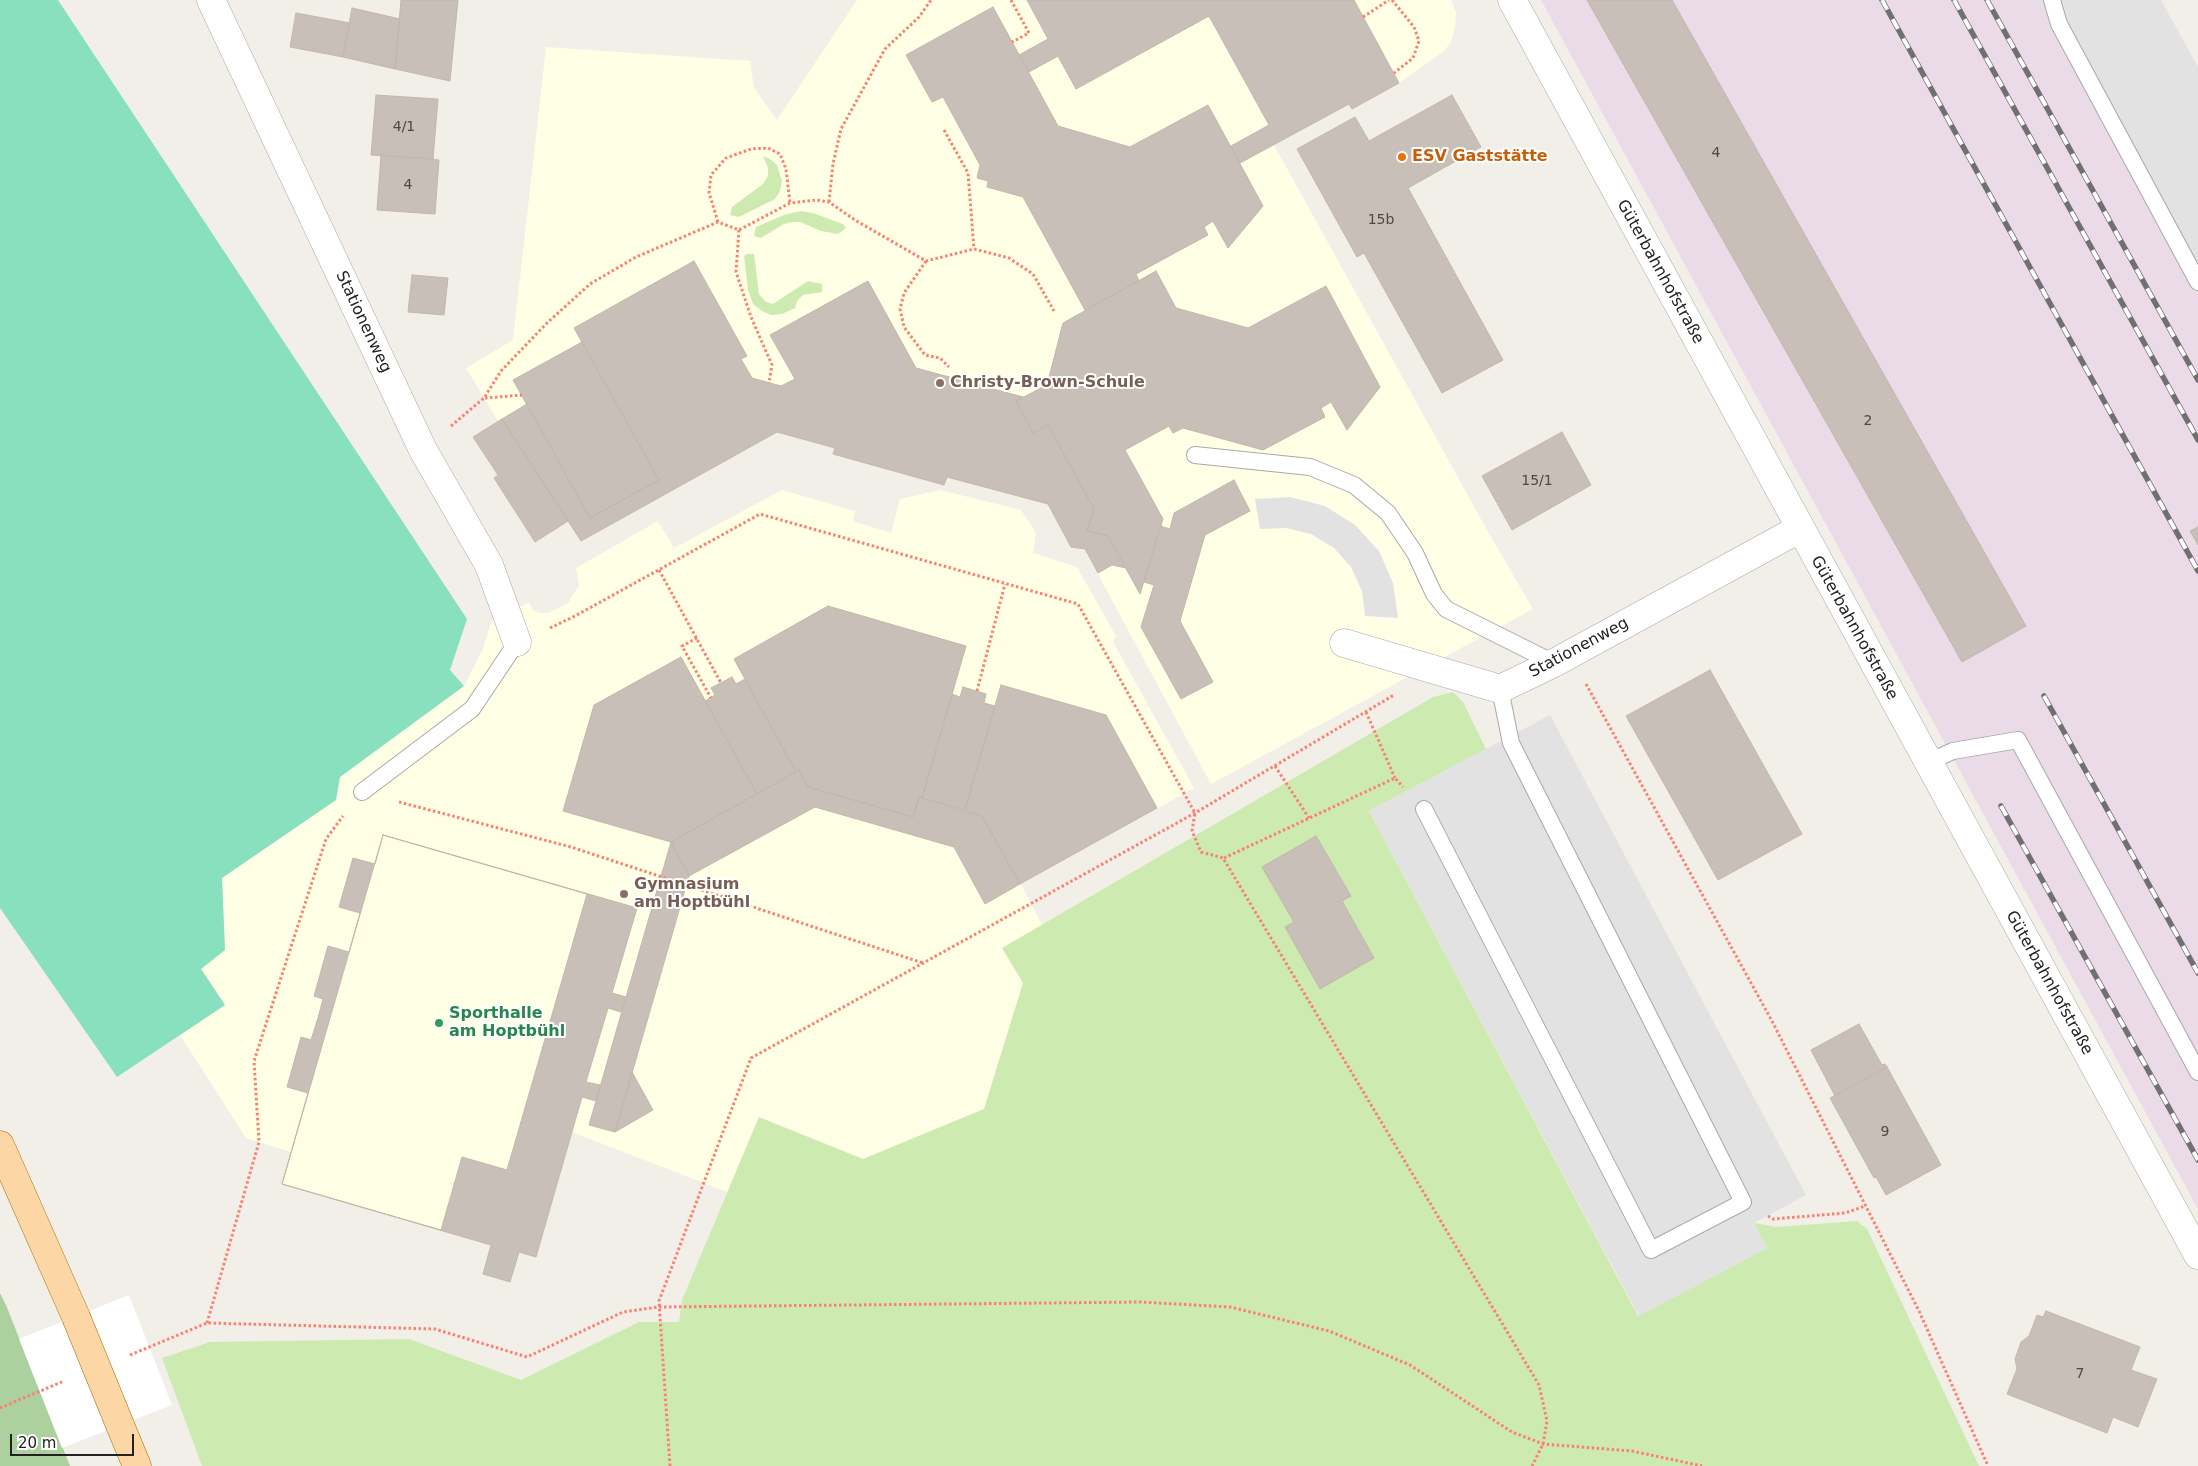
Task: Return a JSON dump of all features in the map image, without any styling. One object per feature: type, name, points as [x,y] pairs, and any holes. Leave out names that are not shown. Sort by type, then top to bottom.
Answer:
[{"type":"main road","points":[[0,1145],[76,1317],[137,1466]]},
{"type":"street","name":"Stationenweg","points":[[212,0],[423,450],[489,565],[517,642]]},
{"type":"street","name":"Güterbahnhofstraße","points":[[1512,0],[2198,1255]]},
{"type":"street","name":"Stationenweg","points":[[1500,689],[1562,658],[1799,528]]},
{"type":"street","points":[[1344,643],[1500,689]]},
{"type":"lane","points":[[2052,0],[2059,24],[2198,282]]},
{"type":"lane","points":[[1195,455],[1310,467],[1354,485],[1388,513],[1415,553],[1434,594],[1446,609],[1562,658]]},
{"type":"lane","points":[[362,792],[472,709],[517,642]]},
{"type":"lane","points":[[1424,809],[1651,1250],[1743,1202],[1511,743],[1500,689]]},
{"type":"lane","points":[[1928,762],[1953,751],[2018,740],[2198,1072]]},
{"type":"path","points":[[829,202],[833,164],[841,129],[885,49],[919,17],[931,0]]},
{"type":"path","points":[[1011,0],[1029,33],[1012,42]]},
{"type":"path","points":[[1363,17],[1390,0],[1414,27],[1419,41],[1413,58],[1394,73]]},
{"type":"path","points":[[944,130],[968,173],[974,249]]},
{"type":"path","points":[[718,222],[709,194],[711,175],[726,158],[751,149],[768,148],[780,154],[786,169],[790,203]]},
{"type":"path","points":[[423,450],[484,398],[508,364],[547,323],[590,284],[636,257],[718,222],[739,230],[790,203],[816,200],[829,202],[855,220],[926,261]]},
{"type":"path","points":[[739,230],[736,272],[751,317],[772,365],[769,383]]},
{"type":"path","points":[[949,368],[940,358],[925,355],[904,327],[900,309],[904,293],[926,261],[974,249],[1009,258],[1033,274],[1054,311]]},
{"type":"path","points":[[484,398],[522,395]]},
{"type":"path","points":[[517,642],[575,616],[760,514],[1078,604],[1195,813],[1192,831],[1201,852],[1224,858],[1395,778]]},
{"type":"path","points":[[659,570],[721,683]]},
{"type":"path","points":[[976,691],[1005,584]]},
{"type":"path","points":[[696,638],[682,646],[712,698]]},
{"type":"path","points":[[1562,658],[1772,1021],[1919,1311],[1988,1466]]},
{"type":"path","points":[[670,1466],[658,1307],[751,1058],[1195,813],[1437,669]]},
{"type":"path","points":[[1366,712],[1395,778],[1424,809]]},
{"type":"path","points":[[1275,766],[1309,818]]},
{"type":"path","points":[[207,1324],[259,1142],[254,1061],[326,839],[362,792],[571,847],[923,963]]},
{"type":"path","points":[[1224,858],[1539,1385],[1546,1421],[1543,1444],[1532,1466]]},
{"type":"path","points":[[1743,1202],[1773,1219],[1845,1212],[1865,1206]]},
{"type":"path","points":[[128,1356],[207,1324],[435,1329],[527,1356],[623,1312],[658,1307],[1141,1302],[1230,1307],[1329,1331],[1410,1365],[1512,1432],[1543,1444],[1632,1451],[1702,1466]]},
{"type":"path","points":[[0,1408],[66,1381]]},
{"type":"shaded area","name":"Christy-Brown-Schule","points":[[857,0],[1451,0],[1456,12],[1455,28],[1451,42],[1444,51],[1399,83],[1352,109],[1349,104],[1274,145],[1487,530],[1533,609],[1211,784],[1085,550],[1071,547],[1048,504],[948,477],[944,485],[833,454],[835,448],[777,432],[581,541],[502,419],[498,421],[466,368],[513,340],[546,47],[750,61],[754,88],[777,120]]},
{"type":"shaded area","points":[[1541,0],[2039,0],[2198,291],[2198,1209]]},
{"type":"shaded area","points":[[2039,0],[2161,0],[2198,67],[2198,291]]},
{"type":"shaded area","name":"Gymnasium am Hoptbühl","points":[[782,490],[855,511],[853,521],[891,533],[900,499],[940,490],[1021,510],[1036,533],[1033,553],[1077,567],[1116,636],[1113,642],[1194,788],[1021,884],[1042,925],[1002,948],[1023,983],[984,1109],[863,1159],[759,1118],[727,1192],[572,1132],[536,1257],[519,1252],[510,1282],[483,1274],[491,1245],[282,1184],[291,1152],[246,1138],[180,1035],[225,1005],[201,969],[225,950],[222,878],[336,800],[340,777],[464,686],[483,649],[491,622],[529,602],[533,610],[540,613],[548,613],[568,603],[579,585],[576,568],[658,521],[674,548]]},
{"type":"shaded area","points":[[1290,497],[1325,506],[1355,525],[1379,551],[1393,583],[1398,618],[1365,616],[1362,591],[1351,567],[1334,548],[1311,534],[1286,528],[1260,529],[1255,499]]},
{"type":"shaded area","points":[[1550,715],[1806,1195],[1754,1223],[1767,1248],[1639,1316],[1369,811]]},
{"type":"green space","points":[[0,0],[58,0],[467,619],[450,670],[464,686],[340,777],[336,800],[222,878],[225,950],[201,969],[225,1005],[117,1077],[0,908]]},
{"type":"green space","points":[[763,156],[777,165],[782,181],[780,191],[775,199],[739,217],[730,215],[732,207],[763,184],[768,176],[768,168]]},
{"type":"green space","points":[[801,211],[813,213],[843,224],[846,228],[838,234],[821,231],[800,222],[792,222],[784,224],[761,238],[754,236],[756,227],[784,215]]},
{"type":"green space","points":[[754,254],[759,294],[766,302],[773,304],[808,281],[822,284],[822,292],[803,295],[797,301],[795,308],[782,314],[771,315],[762,311],[753,304],[748,290],[744,256]]},
{"type":"green space","points":[[1453,692],[1463,702],[1486,749],[1369,811],[1638,1316],[1767,1248],[1754,1223],[1777,1227],[1857,1221],[1867,1229],[1979,1466],[202,1466],[162,1358],[210,1342],[409,1339],[521,1380],[639,1322],[679,1322],[682,1300],[759,1117],[863,1159],[984,1109],[1023,983],[1002,948],[1433,697]]},
{"type":"green space","points":[[0,1293],[6,1305],[70,1466],[0,1466]]},
{"type":"pier","points":[[129,1295],[172,1405],[62,1448],[19,1339]]},
{"type":"building","points":[[401,0],[458,0],[450,81],[395,69]]},
{"type":"building","points":[[1027,0],[1354,0],[1399,83],[1352,109],[1349,104],[1240,163],[1231,146],[1269,125],[1209,16],[1076,89],[1058,56],[1029,72],[1019,55],[1048,39]]},
{"type":"building","points":[[1587,0],[1672,0],[2026,626],[1962,662]]},
{"type":"building","points":[[993,7],[1058,126],[1130,147],[1208,105],[1263,206],[1228,248],[1213,221],[1204,227],[1208,235],[1136,274],[1139,281],[1085,310],[1023,197],[987,187],[988,181],[977,178],[980,165],[943,97],[932,102],[906,55]]},
{"type":"building","points":[[352,8],[400,19],[395,69],[343,57]]},
{"type":"building","points":[[296,13],[350,23],[343,57],[290,47]]},
{"type":"building","points":[[376,95],[438,99],[433,159],[371,155]]},
{"type":"building","points":[[1452,95],[1481,147],[1408,188],[1503,360],[1442,393],[1364,253],[1357,257],[1297,149],[1355,117],[1369,141]]},
{"type":"building","points":[[381,155],[439,160],[435,214],[377,210]]},
{"type":"building","points":[[694,261],[747,356],[741,359],[752,378],[781,386],[795,379],[770,335],[868,281],[916,368],[1023,397],[1016,401],[1033,433],[1048,425],[1094,509],[1087,531],[1108,536],[1126,568],[1112,565],[1098,573],[1085,549],[1071,547],[1048,504],[947,477],[944,485],[833,454],[835,448],[777,432],[581,541],[502,419],[527,404],[590,518],[659,480],[574,328]]},
{"type":"building","points":[[1156,271],[1176,308],[1248,328],[1326,286],[1380,387],[1347,430],[1331,402],[1321,408],[1325,417],[1263,450],[1183,428],[1173,433],[1169,426],[1125,450],[1163,519],[1140,594],[1108,536],[1087,531],[1094,509],[1048,425],[1033,433],[1016,401],[1047,385],[1063,323]]},
{"type":"building","points":[[412,275],[448,278],[444,315],[408,312]]},
{"type":"building","points":[[582,342],[659,480],[590,518],[513,380]]},
{"type":"building","points":[[502,419],[568,521],[535,542],[494,478],[498,475],[473,437]]},
{"type":"building","points":[[1562,432],[1591,485],[1512,530],[1482,476]]},
{"type":"building","points":[[1234,480],[1250,511],[1205,535],[1180,621],[1213,682],[1181,699],[1141,627],[1154,585],[1144,582],[1160,526],[1170,529],[1174,513]]},
{"type":"building","points":[[2198,527],[2198,545],[2190,531]]},
{"type":"building","points":[[828,606],[966,646],[922,798],[919,797],[913,817],[808,787],[799,770],[796,772],[734,659]]},
{"type":"building","points":[[681,657],[757,794],[671,842],[563,811],[594,705]]},
{"type":"building","points":[[1710,670],[1802,834],[1718,880],[1626,716]]},
{"type":"building","points":[[732,677],[736,684],[745,679],[796,772],[757,794],[705,701],[715,695],[711,688]]},
{"type":"building","points":[[1001,685],[1106,715],[1157,808],[1020,884],[982,816],[965,810]]},
{"type":"building","points":[[963,687],[986,694],[984,703],[995,706],[965,810],[922,798],[952,694],[960,697]]},
{"type":"building","points":[[799,770],[808,787],[913,817],[919,797],[982,816],[1020,884],[985,904],[954,847],[815,807],[689,876],[671,842]]},
{"type":"building","name":"Sporthalle am Hoptbühl","points":[[383,835],[587,894],[507,1170],[462,1157],[441,1230],[282,1184]]},
{"type":"building","name":"Sporthalle am Hoptbühl","points":[[383,835],[637,908],[612,993],[626,997],[621,1012],[608,1008],[586,1082],[600,1085],[596,1101],[582,1097],[536,1257],[519,1252],[510,1282],[483,1274],[491,1245],[282,1184],[308,1093],[287,1087],[301,1037],[311,1040],[318,1018],[323,999],[314,996],[328,946],[349,952],[360,913],[339,907],[353,858],[375,864]]},
{"type":"building","points":[[1316,836],[1351,896],[1342,901],[1374,958],[1320,989],[1285,927],[1294,922],[1262,867]]},
{"type":"building","points":[[671,842],[689,876],[615,1132],[589,1125]]},
{"type":"building","points":[[1859,1024],[1882,1065],[1885,1064],[1887,1067],[1835,1096],[1811,1050]]},
{"type":"building","points":[[1887,1067],[1941,1165],[1886,1195],[1876,1177],[1874,1178],[1830,1098]]},
{"type":"building","points":[[632,1072],[653,1110],[615,1132]]},
{"type":"building","points":[[2046,1311],[2140,1347],[2131,1370],[2157,1379],[2138,1427],[2113,1417],[2107,1433],[2007,1394],[2017,1369],[2015,1359],[2021,1342],[2029,1336],[2037,1315],[2043,1317]]},
{"type":"railway","points":[[1882,0],[2198,571]]},
{"type":"railway","points":[[1954,0],[2198,440]]},
{"type":"railway","points":[[1987,0],[2198,380]]},
{"type":"railway","points":[[2044,696],[2198,973]]},
{"type":"railway","points":[[2001,806],[2198,1160]]},
{"type":"place","name":"ESV Gaststätte","points":[[1402,157]]},
{"type":"place","name":"Christy-Brown-Schule","points":[[940,383]]},
{"type":"place","name":"Gymnasium am Hoptbühl","points":[[624,894]]},
{"type":"place","name":"Sporthalle am Hoptbühl","points":[[439,1023]]}]
